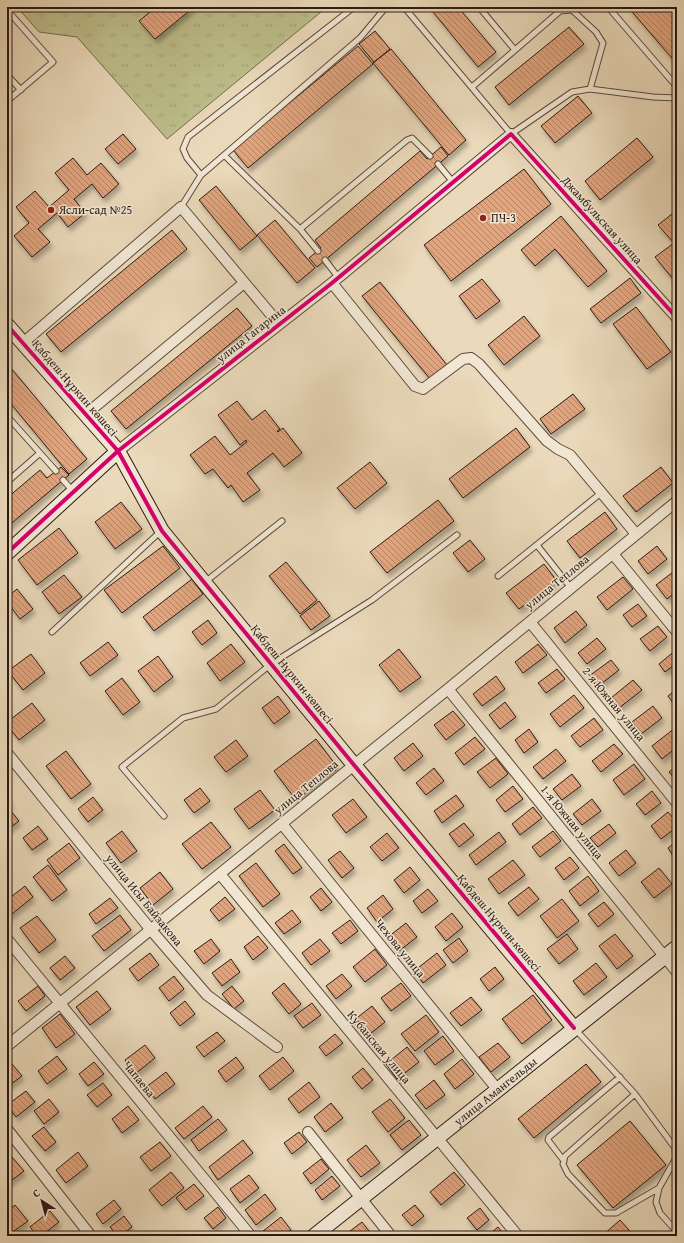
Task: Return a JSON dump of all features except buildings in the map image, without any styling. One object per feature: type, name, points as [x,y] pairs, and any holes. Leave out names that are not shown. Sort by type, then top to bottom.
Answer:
[{"type":"street","name":"улица Гагарина","points":[[7,553],[118,451],[335,280],[511,134]]},
{"type":"street","name":"Джамбульская улица","points":[[511,134],[677,318]]},
{"type":"street","points":[[22,343],[181,207],[279,324]]},
{"type":"street","points":[[335,280],[414,386],[423,390],[463,359],[471,358],[479,364],[547,441],[570,455],[636,534]]},
{"type":"street","points":[[86,415],[244,283]]},
{"type":"street","name":"Қабдеш Нұркин көшесі","points":[[7,325],[118,451],[162,531],[354,765],[574,1028]]},
{"type":"street","name":"улица Теплова","points":[[7,1046],[448,689],[677,501]]},
{"type":"street","points":[[613,554],[677,632]]},
{"type":"street","name":"2-я Южная улица","points":[[530,622],[677,803]]},
{"type":"street","name":"1-я Южная улица","points":[[448,689],[677,972]]},
{"type":"street","name":"улица Исы Байзакова","points":[[7,752],[151,930],[207,995],[277,1047]]},
{"type":"street","name":"Чехова улица","points":[[282,824],[498,1089]]},
{"type":"street","name":"Кубанская улица","points":[[220,874],[518,1236]]},
{"type":"street","name":"Чапаева","points":[[7,939],[250,1236]]},
{"type":"street","name":"улица Амангельды","points":[[314,1236],[677,947]]},
{"type":"street","points":[[7,1129],[91,1236]]},
{"type":"street","points":[[308,1132],[391,1236]]},
{"type":"lane","points":[[201,175],[182,150],[188,137],[354,7]]},
{"type":"lane","points":[[181,207],[201,175],[360,38],[386,7]]},
{"type":"lane","points":[[404,7],[511,134],[572,92],[590,89],[653,97],[677,98]]},
{"type":"lane","points":[[478,7],[515,50]]},
{"type":"lane","points":[[608,7],[677,87]]},
{"type":"lane","points":[[7,10],[54,62],[7,101]]},
{"type":"lane","points":[[472,88],[560,11],[572,10],[596,32],[603,43],[590,89]]},
{"type":"lane","points":[[7,75],[20,90]]},
{"type":"lane","points":[[300,229],[407,140],[412,138],[430,156]]},
{"type":"lane","points":[[224,155],[300,229],[318,251]]},
{"type":"lane","points":[[438,164],[453,182]]},
{"type":"lane","points":[[325,260],[335,280]]},
{"type":"lane","points":[[7,416],[56,471]]},
{"type":"lane","points":[[7,482],[40,453]]},
{"type":"lane","points":[[63,480],[74,492]]},
{"type":"lane","points":[[498,576],[601,493]]},
{"type":"lane","points":[[204,583],[282,521]]},
{"type":"lane","points":[[52,632],[162,531]]},
{"type":"lane","points":[[164,816],[122,768],[183,718],[216,709],[271,664],[372,600],[457,535]]},
{"type":"lane","points":[[537,545],[571,588]]},
{"type":"lane","points":[[574,1028],[635,1094],[675,1148],[676,1158],[659,1188],[656,1202],[660,1213],[676,1233]]},
{"type":"lane","points":[[564,1161],[548,1140],[549,1137],[620,1077]]},
{"type":"lane","points":[[635,1094],[565,1156],[563,1164],[568,1174],[605,1213],[616,1213],[659,1188]]},
{"type":"green space","points":[[17,7],[327,7],[167,139],[77,37],[39,32]]},
{"type":"cycle path","points":[[7,553],[118,451],[332,283],[511,134],[677,318]]},
{"type":"cycle path","points":[[7,325],[118,451],[162,531],[354,765],[574,1028]]},
{"type":"place","name":"Ясли-сад №25","points":[[51,210]]},
{"type":"place","name":"ПЧ-3","points":[[483,218]]}]
